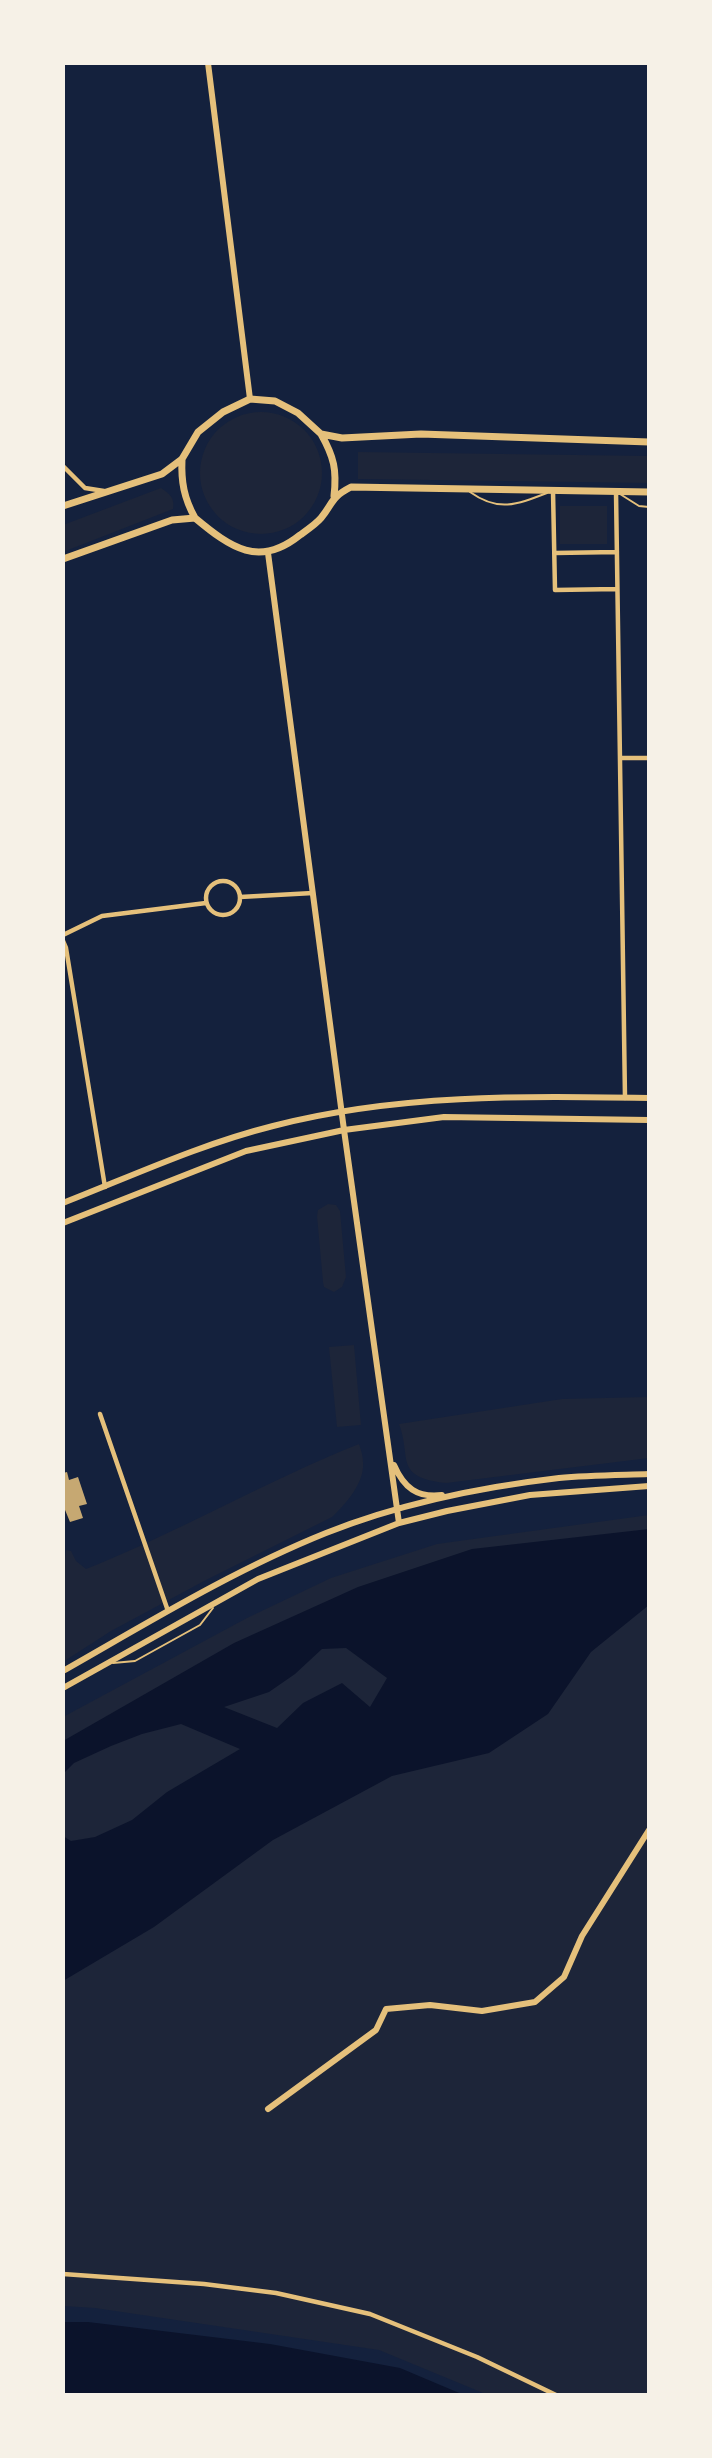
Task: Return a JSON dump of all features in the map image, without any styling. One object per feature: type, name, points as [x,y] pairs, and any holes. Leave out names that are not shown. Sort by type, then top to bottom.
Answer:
[{"type":"highway","points":[[63,506],[162,474],[182,460],[198,432],[223,412],[250,399],[275,401],[298,413],[321,434],[333,455],[336,478],[334,496],[321,519],[291,543],[268,553],[240,550],[217,537],[195,518],[181,483],[182,460]]},
{"type":"highway","points":[[321,434],[342,438],[421,435],[649,442]]},
{"type":"highway","points":[[334,496],[351,487],[649,492]]},
{"type":"highway","points":[[63,559],[172,520],[195,518]]},
{"type":"main road","points":[[208,63],[250,399]]},
{"type":"main road","points":[[268,553],[399,1523]]},
{"type":"main road","points":[[63,1203],[197,1150],[272,1126],[342,1111],[437,1099],[528,1096],[649,1098]]},
{"type":"main road","points":[[63,1223],[246,1151],[344,1130],[444,1117],[649,1120]]},
{"type":"main road","points":[[390,1452],[398,1475],[406,1486],[419,1495],[428,1497],[559,1478],[649,1474]]},
{"type":"main road","points":[[63,1688],[258,1579],[399,1523],[530,1495],[649,1486]]},
{"type":"main road","points":[[63,1671],[242,1570],[327,1533],[397,1509],[471,1492]]},
{"type":"main road","points":[[268,2109],[376,2030],[386,2009],[430,2005],[482,2011],[535,2002],[564,1977],[582,1936],[649,1830]]},
{"type":"street","points":[[63,466],[85,488],[109,491]]},
{"type":"street","points":[[554,491],[555,590],[617,589]]},
{"type":"street","points":[[616,492],[625,1097]]},
{"type":"street","points":[[555,553],[617,552]]},
{"type":"street","points":[[620,758],[649,758]]},
{"type":"street","points":[[219,881],[235,886],[240,897],[237,907],[223,915],[213,912],[206,903],[206,892],[219,881]]},
{"type":"street","points":[[240,897],[313,893]]},
{"type":"street","points":[[63,934],[102,916],[206,903]]},
{"type":"street","points":[[63,942],[105,1187]]},
{"type":"street","points":[[100,1414],[168,1611]]},
{"type":"street","points":[[63,2274],[204,2284],[276,2293],[370,2314],[477,2357],[556,2395]]},
{"type":"lane","points":[[466,489],[487,503],[520,504],[554,491]]},
{"type":"lane","points":[[616,492],[639,506],[649,507]]},
{"type":"lane","points":[[105,1664],[135,1661],[200,1625],[218,1601]]},
{"type":"shaded area","points":[[261,412],[285,416],[304,430],[318,449],[322,473],[318,497],[304,516],[285,530],[261,534],[237,530],[218,516],[204,497],[200,473],[204,449],[218,430],[237,416]]},
{"type":"shaded area","points":[[358,452],[649,456],[649,483],[358,479]]},
{"type":"shaded area","points":[[161,488],[171,497],[173,509],[63,552],[63,525]]},
{"type":"shaded area","points":[[560,506],[607,506],[607,544],[560,544]]},
{"type":"shaded area","points":[[328,1204],[336,1205],[340,1211],[346,1277],[342,1287],[334,1292],[324,1287],[317,1216],[318,1210]]},
{"type":"shaded area","points":[[354,1345],[361,1425],[337,1427],[329,1347]]},
{"type":"shaded area","points":[[649,1397],[649,1458],[446,1483],[429,1480],[411,1471],[399,1424],[562,1399]]},
{"type":"shaded area","points":[[359,1444],[363,1460],[361,1477],[348,1499],[332,1517],[111,1631],[63,1662],[63,1578],[66,1550],[71,1551],[76,1561],[86,1569]]},
{"type":"shaded area","points":[[649,1515],[649,2395],[488,2395],[379,2350],[95,2308],[63,2306],[63,1717],[247,1618],[331,1578],[437,1544]]},
{"type":"shaded area","points":[[649,1529],[649,1605],[591,1652],[548,1714],[489,1753],[392,1776],[273,1840],[154,1927],[63,1981],[63,1836],[71,1841],[95,1837],[132,1820],[167,1792],[240,1749],[181,1724],[142,1734],[111,1746],[74,1763],[63,1774],[63,1741],[234,1643],[358,1587],[472,1549]],"holes":[[[346,1648],[387,1678],[370,1707],[342,1683],[303,1703],[277,1728],[224,1707],[269,1692],[295,1674],[322,1649]]]},
{"type":"shaded area","points":[[63,2322],[88,2322],[270,2344],[400,2368],[464,2395],[63,2395]]},
{"type":"building","points":[[67,1472],[69,1480],[78,1477],[87,1504],[79,1506],[83,1518],[70,1522],[63,1505],[63,1473]]}]
